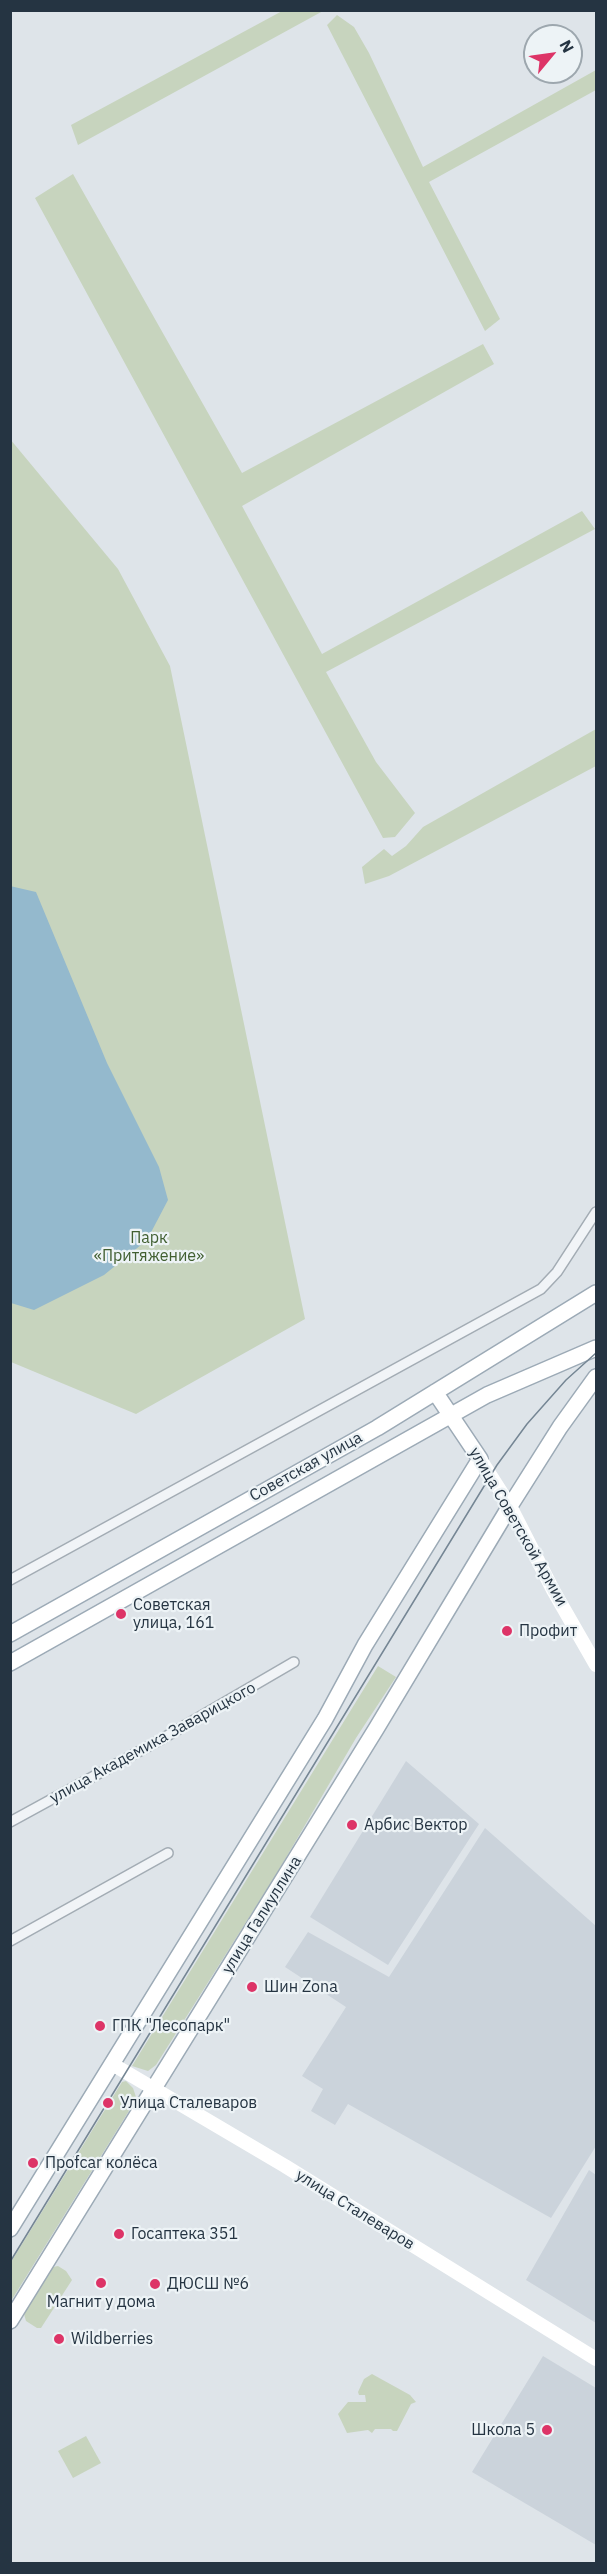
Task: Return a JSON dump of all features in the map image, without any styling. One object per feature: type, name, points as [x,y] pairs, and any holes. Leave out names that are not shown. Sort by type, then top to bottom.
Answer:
[{"type":"main road","points":[[591,1296],[597,1280]]},
{"type":"main road","name":"Советская улица","points":[[10,1634],[377,1428],[591,1296]]},
{"type":"main road","name":"Советская улица","points":[[10,1663],[487,1395],[597,1348]]},
{"type":"main road","points":[[510,1506],[560,1427],[597,1377]]},
{"type":"main road","name":"улица Советской Армии","points":[[435,1392],[510,1506],[548,1581],[597,1665]]},
{"type":"main road","points":[[10,2229],[325,1719],[365,1645],[480,1459]]},
{"type":"main road","name":"улица Галиуллина","points":[[10,2322],[376,1729],[510,1506]]},
{"type":"main road","name":"улица Сталеваров","points":[[112,2064],[285,2166],[597,2359]]},
{"type":"street","points":[[10,1580],[541,1289],[558,1272],[597,1212]]},
{"type":"street","name":"улица Академика Заварицкого","points":[[10,1822],[160,1740],[294,1662]]},
{"type":"street","points":[[10,1941],[168,1853]]},
{"type":"shaded area","points":[[406,1761],[479,1824],[388,1965],[310,1917]]},
{"type":"shaded area","points":[[485,1828],[596,1926],[596,2146],[551,2218],[348,2104],[335,2125],[311,2111],[323,2089],[302,2076],[346,2007],[285,1967],[308,1932],[389,1977]]},
{"type":"shaded area","points":[[589,2170],[596,2175],[596,2323],[526,2280]]},
{"type":"shaded area","name":"Школа 5","points":[[543,2356],[596,2388],[596,2545],[472,2472]]},
{"type":"green space","points":[[284,10],[323,11],[78,145],[71,125]]},
{"type":"green space","points":[[337,15],[354,27],[369,53],[423,167],[571,84],[583,84],[583,77],[596,70],[596,90],[429,182],[500,319],[485,331],[327,25]]},
{"type":"green space","points":[[73,174],[242,473],[483,344],[494,364],[242,506],[322,654],[582,511],[595,529],[326,672],[376,762],[415,813],[395,837],[383,838],[35,198]]},
{"type":"green space","name":"Парк «Притяжение»","points":[[10,439],[118,569],[170,666],[305,1319],[136,1414],[11,1362]]},
{"type":"green space","points":[[596,729],[596,766],[389,876],[365,884],[362,867],[384,849],[392,856],[406,846],[423,827]]},
{"type":"green space","points":[[378,1666],[396,1677],[356,1738],[277,1873],[156,2065],[148,2071],[132,2066]]},
{"type":"green space","points":[[126,2081],[133,2088],[136,2097],[132,2106],[11,2301],[11,2262],[122,2082]]},
{"type":"green space","points":[[58,2266],[66,2271],[72,2280],[41,2328],[37,2328],[26,2321],[24,2314],[48,2274],[53,2267]]},
{"type":"green space","points":[[372,2374],[410,2395],[416,2402],[411,2404],[397,2431],[375,2429],[372,2433],[368,2430],[347,2433],[338,2414],[348,2402],[366,2402],[365,2395],[359,2395],[358,2392],[364,2379]]},
{"type":"green space","points":[[86,2436],[101,2463],[73,2478],[58,2451]]},
{"type":"water","points":[[10,886],[36,892],[107,1063],[159,1167],[168,1200],[147,1240],[104,1275],[34,1310],[11,1303]]},
{"type":"tram line","points":[[10,2262],[497,1465],[527,1424],[566,1380],[596,1353]]},
{"type":"place","name":"Советская улица, 161","points":[[121,1614]]},
{"type":"place","name":"Профит","points":[[507,1631]]},
{"type":"place","name":"Арбис Вектор","points":[[352,1825]]},
{"type":"place","name":"Шин Zona","points":[[252,1987]]},
{"type":"place","name":"ГПК \"Лесопарк\"","points":[[100,2026]]},
{"type":"place","name":"Улица Сталеваров","points":[[108,2103]]},
{"type":"place","name":"Проfcar колёса","points":[[33,2163]]},
{"type":"place","name":"Госаптека 351","points":[[119,2234]]},
{"type":"place","name":"Магнит у дома","points":[[101,2283]]},
{"type":"place","name":"ДЮСШ №6","points":[[155,2284]]},
{"type":"place","name":"Wildberries","points":[[59,2339]]},
{"type":"place","name":"Школа 5","points":[[547,2430]]}]
